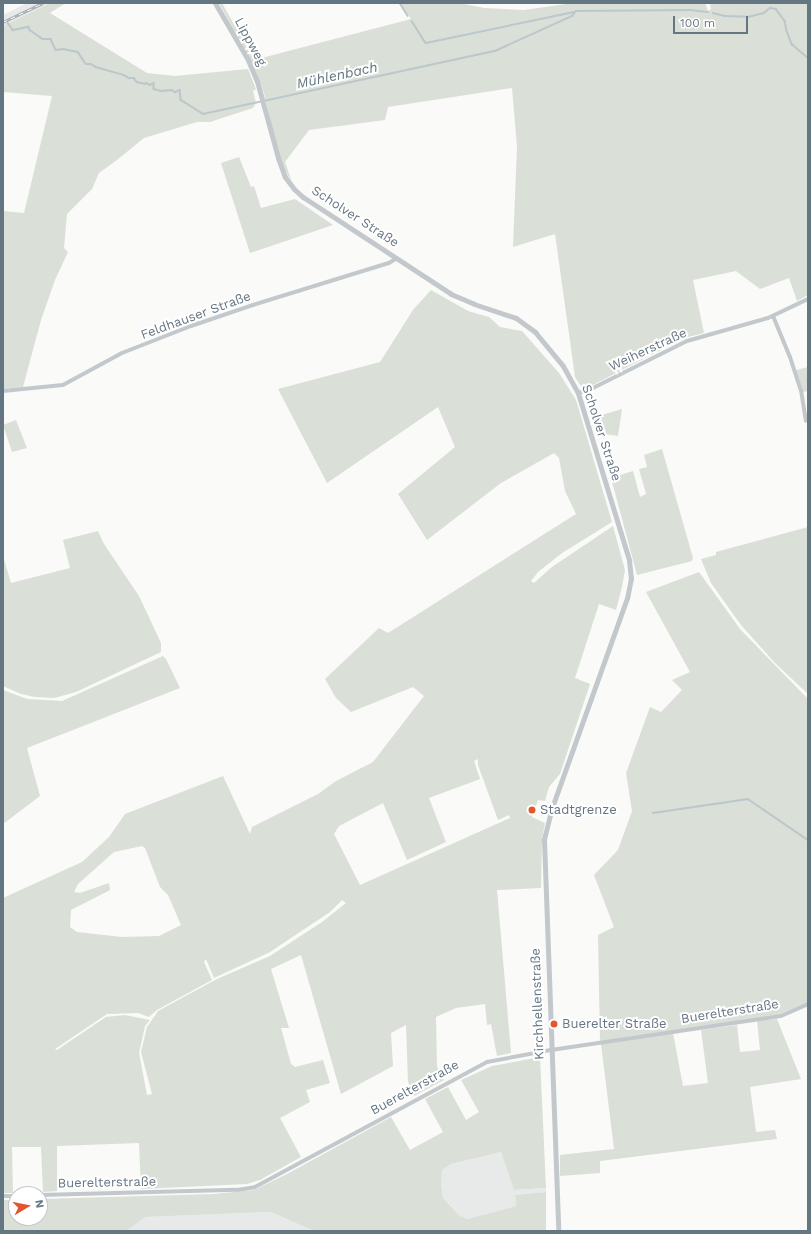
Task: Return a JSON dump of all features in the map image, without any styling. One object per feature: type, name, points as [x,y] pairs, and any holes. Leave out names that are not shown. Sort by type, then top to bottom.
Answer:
[{"type":"street","name":"Lippweg","points":[[216,3],[248,60],[261,94]]},
{"type":"street","name":"Scholver Straße","points":[[261,94],[278,158],[285,177],[294,189],[303,197],[451,294],[474,304],[516,318],[535,332],[572,378],[578,393],[629,560],[631,578],[627,598],[563,779]]},
{"type":"street","name":"Feldhauser Straße","points":[[3,391],[63,385],[122,353],[191,326],[253,305],[389,263],[397,258]]},
{"type":"street","name":"Weiherstraße","points":[[578,393],[593,388],[687,341],[773,316],[808,299]]},
{"type":"street","points":[[773,316],[790,357],[801,390],[806,421]]},
{"type":"street","name":"Kirchhellenstraße","points":[[558,1231],[544,840],[548,821],[563,779]]},
{"type":"street","name":"Buerelterstraße","points":[[48,1195],[237,1190],[256,1187],[487,1062],[551,1050],[781,1016],[808,1004]]},
{"type":"shaded area","points":[[27,3],[50,3],[3,26],[3,15]]},
{"type":"shaded area","points":[[50,3],[66,3],[50,13],[147,73],[175,76],[248,69],[256,89],[253,91],[256,103],[253,108],[210,122],[197,122],[144,138],[99,173],[92,189],[67,214],[64,248],[68,252],[55,280],[41,320],[23,387],[3,389],[3,211],[24,213],[52,96],[3,92],[3,26]]},
{"type":"shaded area","points":[[219,3],[222,3],[254,60],[411,19],[400,3],[459,3],[484,8],[524,10],[573,3],[705,3],[708,11],[711,9],[710,3],[808,3],[808,295],[797,301],[789,278],[760,289],[736,271],[693,280],[704,333],[684,338],[587,388],[580,385],[575,377],[555,234],[513,247],[517,147],[512,88],[388,107],[385,120],[309,130],[285,162],[292,182],[278,153],[264,93],[255,69]]},
{"type":"shaded area","points":[[239,157],[251,187],[254,186],[261,208],[295,199],[333,225],[250,253],[221,163]]},
{"type":"shaded area","points":[[431,290],[468,311],[489,317],[500,327],[522,331],[559,373],[576,400],[612,522],[562,553],[538,572],[531,581],[534,583],[552,567],[613,526],[625,570],[616,610],[599,604],[575,678],[590,684],[560,774],[549,787],[545,801],[538,800],[532,817],[545,823],[542,839],[541,888],[497,890],[511,1053],[497,1056],[491,1024],[487,1025],[485,1004],[456,1008],[436,1017],[437,1067],[444,1080],[414,1096],[408,1082],[406,1025],[391,1033],[393,1066],[341,1094],[301,955],[271,969],[289,1028],[281,1028],[291,1064],[295,1067],[323,1060],[330,1083],[306,1090],[310,1102],[280,1118],[301,1157],[260,1180],[247,1184],[141,1189],[139,1143],[57,1146],[57,1191],[48,1192],[48,1186],[43,1186],[41,1147],[12,1147],[13,1186],[8,1186],[8,1193],[3,1193],[3,898],[82,862],[109,837],[125,814],[223,776],[250,834],[252,827],[318,794],[336,781],[373,762],[424,696],[413,687],[351,712],[336,698],[325,679],[379,628],[388,633],[576,514],[565,491],[559,458],[554,453],[501,483],[427,540],[398,494],[455,447],[438,407],[327,483],[278,389],[380,362],[413,310]],"holes":[[[478,759],[478,765],[498,820],[509,815],[510,818],[360,885],[334,834],[339,826],[383,803],[407,860],[446,842],[429,798],[480,779],[474,761]],[[142,846],[145,848],[160,887],[168,895],[181,925],[159,936],[122,937],[77,932],[70,927],[71,910],[110,890],[109,883],[80,893],[74,892],[78,884],[114,852]],[[342,900],[346,903],[322,922],[270,956],[217,979],[158,1011],[147,1027],[141,1052],[152,1094],[147,1095],[139,1053],[145,1026],[150,1020],[125,1015],[106,1017],[57,1050],[55,1049],[107,1014],[138,1013],[149,1017],[157,1010],[212,980],[204,962],[206,959],[214,978],[270,952],[330,912]]]},
{"type":"shaded area","points":[[808,367],[808,391],[803,392],[796,370]]},
{"type":"shaded area","points":[[622,409],[618,436],[597,433],[592,418]]},
{"type":"shaded area","points":[[16,420],[27,448],[12,452],[3,425]]},
{"type":"shaded area","points":[[662,449],[693,558],[692,561],[637,575],[611,478],[633,471],[640,497],[646,494],[639,469],[647,467],[644,455]]},
{"type":"shaded area","points":[[808,527],[808,694],[775,663],[741,625],[711,583],[701,559],[716,555],[716,552]]},
{"type":"shaded area","points":[[98,531],[104,544],[139,596],[161,643],[161,652],[76,692],[54,698],[35,697],[21,694],[3,686],[3,556],[11,583],[70,568],[63,540]]},
{"type":"shaded area","points":[[699,572],[740,629],[808,699],[808,1002],[778,1015],[600,1041],[598,935],[614,927],[594,875],[618,850],[632,811],[626,773],[650,707],[661,712],[682,690],[672,680],[690,672],[646,592]]},
{"type":"shaded area","points":[[163,656],[166,659],[180,688],[27,748],[40,796],[3,824],[3,690],[27,699],[62,701]]},
{"type":"shaded area","points":[[777,1019],[801,1079],[750,1087],[756,1132],[775,1130],[777,1139],[600,1161],[600,1173],[560,1176],[560,1155],[614,1149],[601,1044],[673,1033],[683,1086],[708,1083],[701,1030],[737,1025],[740,1052],[760,1050],[757,1021]]},
{"type":"shaded area","points":[[540,1057],[546,1188],[514,1190],[501,1152],[451,1164],[442,1170],[441,1184],[443,1197],[460,1216],[468,1219],[516,1206],[515,1195],[546,1192],[546,1231],[314,1231],[271,1212],[145,1217],[126,1231],[3,1231],[3,1200],[8,1200],[8,1226],[48,1226],[48,1199],[214,1194],[254,1190],[287,1174],[391,1117],[410,1150],[443,1132],[425,1099],[448,1087],[466,1120],[479,1112],[461,1080],[492,1066]]},
{"type":"shaded area","points":[[501,1152],[514,1190],[546,1188],[546,1192],[515,1195],[516,1206],[477,1218],[468,1219],[460,1216],[443,1197],[441,1184],[442,1170],[451,1164]]},
{"type":"shaded area","points":[[271,1212],[314,1231],[126,1231],[144,1217]]},
{"type":"waterway","points":[[400,3],[408,16]]},
{"type":"waterway","name":"Mühlenbach","points":[[713,13],[725,16],[748,17],[764,13],[770,8],[776,9],[785,21],[792,44],[808,58]]},
{"type":"waterway","name":"Mühlenbach","points":[[8,23],[13,30],[29,27],[30,30],[43,39],[51,39],[56,50],[63,49],[78,52],[86,64],[91,64],[129,78],[134,78],[137,82],[147,83],[150,85],[154,83],[154,89],[161,91],[172,90],[175,92],[180,90],[181,100],[203,114],[495,51],[572,16],[576,11],[691,10],[708,12]]},
{"type":"waterway","points":[[412,21],[426,43],[574,12]]},
{"type":"waterway","points":[[653,813],[748,799],[808,840]]},
{"type":"railway","points":[[3,22],[43,3]]},
{"type":"place","name":"Stadtgrenze","points":[[532,810]]},
{"type":"place","name":"Buerelter Straße","points":[[554,1024]]}]
